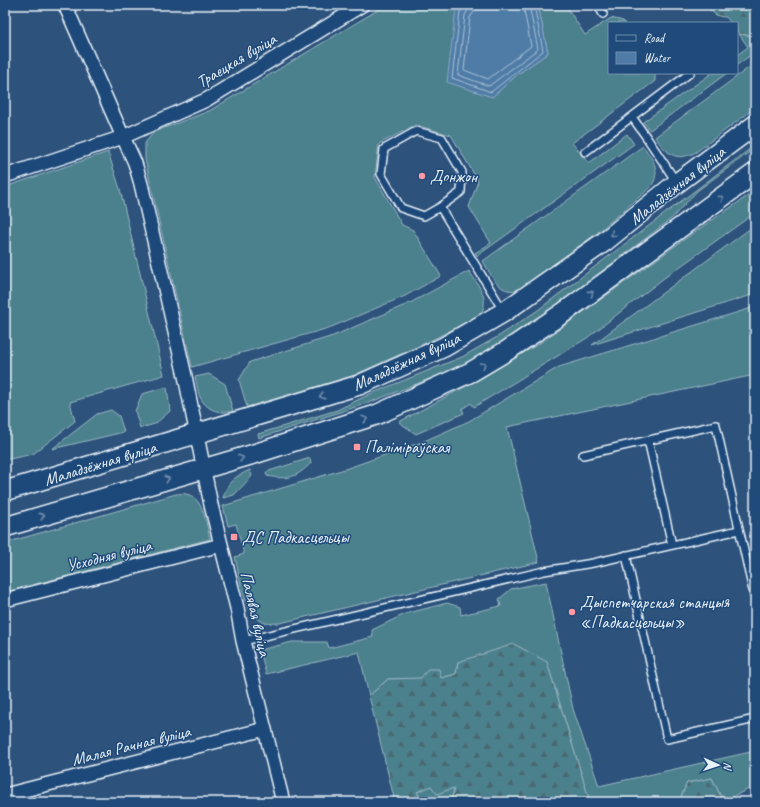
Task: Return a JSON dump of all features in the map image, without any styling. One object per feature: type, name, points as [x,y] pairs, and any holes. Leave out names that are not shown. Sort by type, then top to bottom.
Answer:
[{"type":"main road","name":"Маладзёжная вуліца","points":[[5,491],[359,385],[444,347],[504,312],[604,242],[677,183],[755,125]]},
{"type":"main road","name":"Маладзёжная вуліца","points":[[5,527],[254,454],[376,415],[471,372],[508,350],[563,313],[755,173]]},
{"type":"street","name":"Палявая вуліца","points":[[65,5],[124,137],[135,163],[141,184],[183,368],[211,505],[283,802]]},
{"type":"street","name":"Траецкая вуліца","points":[[5,176],[124,137],[206,100],[362,5]]},
{"type":"street","name":"Усходняя вуліца","points":[[5,600],[221,545]]},
{"type":"street","name":"Малая Рачная вуліца","points":[[9,797],[265,729]]},
{"type":"lane","points":[[598,5],[604,14]]},
{"type":"lane","points":[[585,152],[689,74]]},
{"type":"lane","points":[[632,117],[677,183]]},
{"type":"lane","points":[[416,131],[442,138],[462,172],[462,192],[440,207],[424,216],[401,208],[381,174],[384,149],[416,131]]},
{"type":"lane","points":[[440,207],[504,312]]},
{"type":"lane","points":[[583,455],[716,425],[755,600]]},
{"type":"lane","points":[[648,440],[672,545]]},
{"type":"lane","points":[[243,641],[536,573],[739,530]]},
{"type":"lane","points":[[626,555],[667,739],[755,719]]},
{"type":"green space","points":[[386,5],[461,5],[456,9],[492,97],[518,74],[548,53],[538,5],[574,5],[568,9],[585,35],[611,18],[623,21],[624,22],[608,22],[608,74],[655,74],[655,81],[572,143],[589,163],[627,134],[634,144],[477,256],[475,253],[491,243],[469,207],[478,181],[451,135],[415,125],[379,144],[375,177],[402,225],[413,230],[441,276],[405,296],[329,328],[192,367],[145,159],[145,143],[154,132],[209,111]]},
{"type":"green space","points":[[707,5],[755,5],[755,36],[739,34],[738,22],[730,22],[726,17],[715,14]]},
{"type":"green space","points":[[739,34],[755,36],[755,52],[738,64],[738,54],[748,47]]},
{"type":"green space","points":[[755,63],[755,108],[696,152],[682,157],[672,155],[664,148],[655,137]]},
{"type":"green space","points":[[711,74],[726,74],[650,130],[643,122]]},
{"type":"green space","points":[[755,145],[755,148],[697,191],[671,219],[544,315],[504,342],[467,364],[371,402],[259,438],[258,434],[337,410],[370,394],[462,357],[499,336],[538,310]]},
{"type":"green space","points":[[643,146],[653,161],[656,171],[656,177],[650,188],[596,234],[518,290],[511,291],[496,283],[483,261]]},
{"type":"green space","points":[[108,152],[120,189],[164,375],[70,402],[75,421],[33,454],[5,460],[5,187]]},
{"type":"green space","points":[[755,191],[755,213],[664,278],[587,338],[474,407],[471,403],[462,409],[464,413],[416,434],[399,422],[485,376],[540,343],[696,231]]},
{"type":"green space","points":[[755,225],[755,294],[592,345]]},
{"type":"green space","points":[[469,271],[484,298],[483,309],[480,315],[432,340],[352,376],[247,407],[239,380],[250,362],[333,336],[410,303]]},
{"type":"green space","points":[[755,307],[755,375],[507,427],[539,562],[280,623],[265,623],[258,619],[247,604],[235,557],[244,554],[236,524],[228,526],[223,506],[348,468],[422,442],[469,421],[559,367]]},
{"type":"green space","points":[[209,374],[225,384],[233,411],[215,411],[207,406],[201,399],[195,377]]},
{"type":"green space","points":[[167,387],[170,411],[155,424],[140,428],[135,411],[142,394]]},
{"type":"green space","points":[[111,410],[119,416],[124,432],[52,449],[97,414]]},
{"type":"green space","points":[[310,458],[311,463],[296,475],[286,478],[267,476],[266,472]]},
{"type":"green space","points":[[250,470],[252,476],[234,495],[223,498],[227,487],[232,480]]},
{"type":"green space","points":[[176,494],[186,494],[197,500],[203,512],[210,539],[5,592],[5,543]]},
{"type":"green space","points":[[546,582],[573,709],[599,786],[755,751],[755,786],[732,797],[721,797],[712,778],[687,783],[679,802],[590,802],[547,662],[458,662],[456,674],[441,678],[388,679],[369,696],[359,652],[266,674],[260,650],[292,642],[327,642],[329,648],[373,637],[372,630],[405,614],[447,603],[460,607],[461,615],[501,606],[499,599],[511,589]]},
{"type":"green space","points":[[514,644],[547,662],[590,802],[451,802],[454,788],[437,794],[431,786],[417,792],[422,802],[395,802],[369,696],[388,679],[421,678],[428,669],[439,669],[441,678],[456,674],[458,662]]},
{"type":"green space","points":[[712,778],[721,797],[717,802],[679,802],[687,783]]},
{"type":"green space","points":[[431,786],[454,788],[451,802],[422,802],[417,792]]},
{"type":"water","points":[[461,5],[538,5],[548,53],[518,74],[492,97],[447,82],[456,9]]},
{"type":"place","name":"Донжон","points":[[422,176]]},
{"type":"place","name":"Паліміраўская","points":[[357,447]]},
{"type":"place","name":"ДС Падкасцельцы","points":[[234,537]]},
{"type":"place","name":"Дыспетчарская станцыя «Падкасцельцы»","points":[[572,612]]}]
